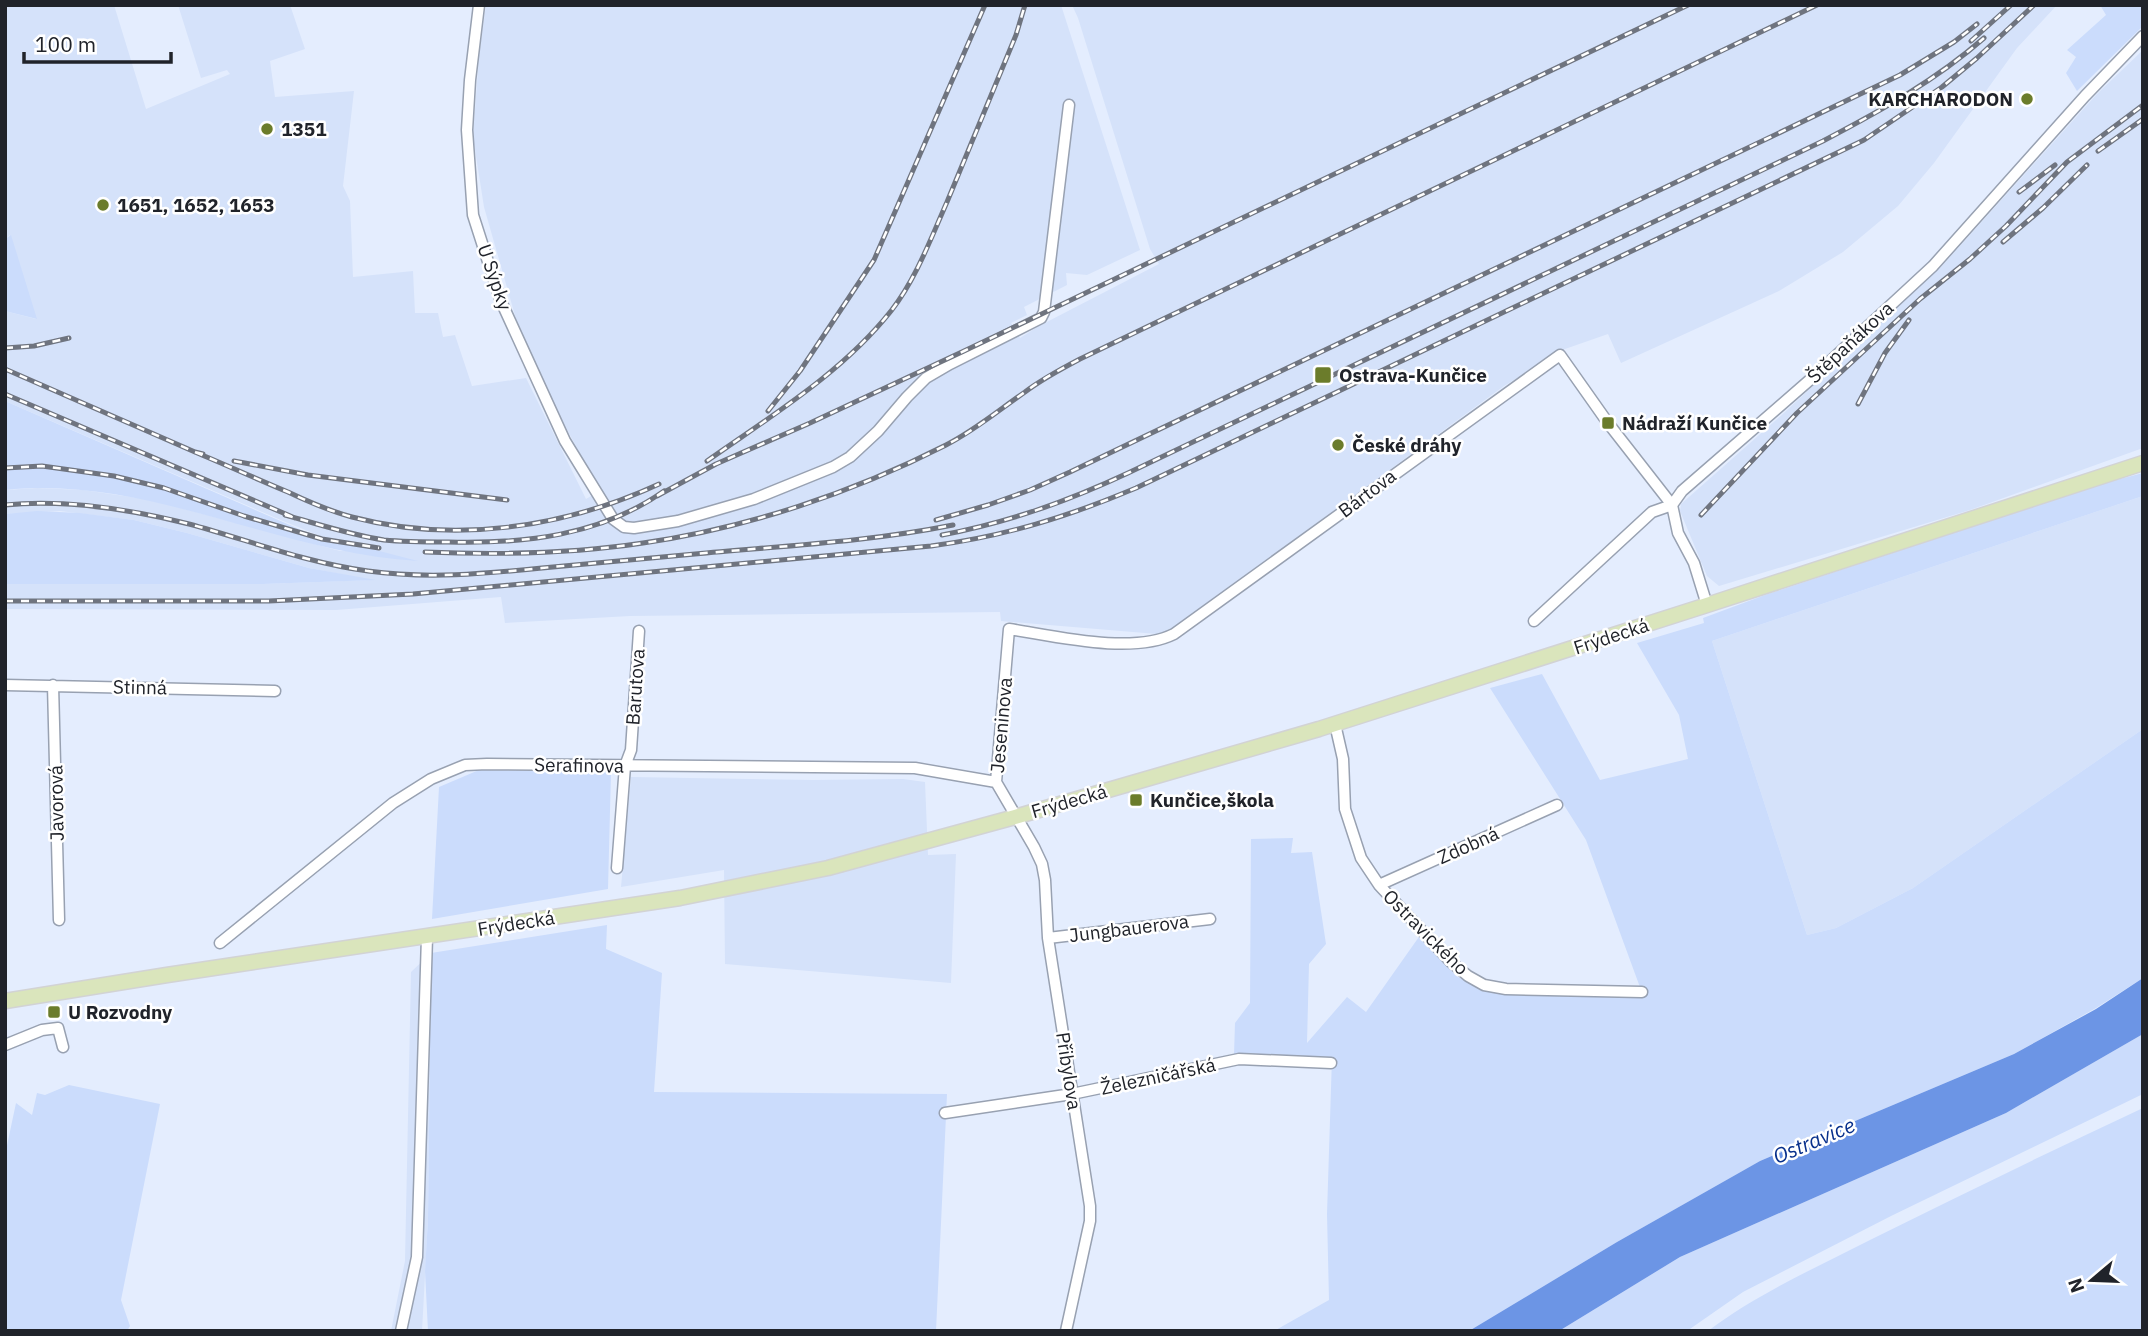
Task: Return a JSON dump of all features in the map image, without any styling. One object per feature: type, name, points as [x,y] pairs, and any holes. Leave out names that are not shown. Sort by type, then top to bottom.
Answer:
[{"type":"main road","name":"Frýdecká","points":[[5,1002],[680,898],[828,868],[1335,724],[2143,463]]},
{"type":"street","name":"U Sýpky","points":[[479,5],[467,130],[473,215],[500,299],[565,441],[605,507],[618,524],[624,527],[648,526],[708,514],[781,490],[833,467],[850,457],[878,431],[926,378],[1041,318],[1044,312],[1069,105]]},
{"type":"street","name":"Štěpaňákova","points":[[1534,621],[1652,512],[1672,505],[1682,491],[1812,378],[1933,266],[2085,96],[2143,36]]},
{"type":"street","name":"Bártova","points":[[1009,629],[1083,641],[1144,644],[1174,634],[1560,355],[1608,423],[1672,505],[1678,533],[1693,563],[1707,605]]},
{"type":"street","name":"Jeseninova","points":[[1009,629],[996,782],[1015,817]]},
{"type":"street","name":"Barutova","points":[[617,868],[625,766],[631,750],[639,631]]},
{"type":"street","name":"Stinná","points":[[5,685],[275,691]]},
{"type":"street","name":"Javorová","points":[[53,685],[59,920]]},
{"type":"street","name":"Ostravického","points":[[1335,724],[1343,759],[1345,808],[1362,858],[1379,885],[1451,962],[1485,985],[1506,989],[1642,992]]},
{"type":"street","name":"Serafinova","points":[[220,943],[393,803],[431,779],[465,765],[915,768],[996,782]]},
{"type":"street","name":"Zdobná","points":[[1379,885],[1557,805]]},
{"type":"street","name":"Přibylova","points":[[1015,817],[1042,864],[1048,938],[1090,1206],[1090,1221],[1066,1331]]},
{"type":"street","name":"Jungbauerova","points":[[1048,938],[1210,919]]},
{"type":"street","points":[[401,1331],[417,1257],[427,937]]},
{"type":"street","points":[[5,1045],[42,1030],[58,1028],[63,1047]]},
{"type":"street","name":"Železničářská","points":[[945,1113],[1072,1094],[1239,1059],[1331,1063]]},
{"type":"shaded area","points":[[5,5],[114,5],[146,109],[230,74],[227,70],[201,78],[178,5],[290,5],[305,49],[270,61],[275,97],[354,91],[343,186],[350,201],[353,277],[413,271],[415,313],[438,313],[443,337],[455,335],[472,386],[526,378],[586,499],[600,491],[549,396],[516,319],[484,207],[473,137],[486,5],[1061,5],[1140,250],[1087,275],[1066,273],[1067,285],[1024,307],[1027,315],[1011,323],[1020,338],[1159,264],[1150,249],[1072,5],[2057,5],[2017,48],[1934,163],[1898,206],[1843,252],[1779,291],[1621,363],[1608,334],[1565,349],[1504,386],[1171,630],[1157,634],[1001,621],[1000,612],[630,616],[505,623],[501,597],[336,610],[5,609],[5,584],[263,584],[371,580],[309,568],[134,520],[60,511],[5,514],[5,490],[83,490],[166,504],[340,551],[367,550],[328,539],[283,521],[5,401],[5,311],[36,319],[10,235],[5,239]]},
{"type":"shaded area","points":[[2100,5],[2143,5],[2143,26],[2077,91],[2066,73],[2076,57],[2067,50],[2106,15]]},
{"type":"shaded area","points":[[2143,50],[2143,448],[1970,510],[1719,586],[1707,576],[1680,511],[1681,504],[1941,267],[2097,94]]},
{"type":"shaded area","points":[[11,235],[37,319],[5,311],[5,239]]},
{"type":"shaded area","points":[[5,401],[322,539],[418,561],[366,555],[314,544],[161,504],[110,494],[58,488],[5,490]]},
{"type":"shaded area","points":[[2143,473],[2143,496],[1712,641],[1807,935],[1836,928],[1913,888],[2143,729],[2143,978],[2014,1054],[1760,1161],[1617,1242],[1469,1331],[1274,1331],[1329,1300],[1327,1214],[1332,1057],[1234,1055],[1235,1023],[1250,1003],[1251,839],[1293,838],[1291,853],[1312,852],[1326,944],[1309,964],[1307,1043],[1347,997],[1366,1012],[1421,934],[1456,976],[1482,990],[1641,990],[1586,840],[1490,688],[1542,674],[1600,780],[1688,759],[1679,715],[1637,643],[1704,623],[1703,618],[1765,595],[2101,484]]},
{"type":"shaded area","points":[[2143,496],[2143,729],[1913,888],[1836,928],[1807,935],[1712,641]]},
{"type":"shaded area","points":[[37,511],[134,520],[309,568],[376,580],[263,584],[5,584],[5,514]]},
{"type":"shaded area","points":[[479,770],[611,772],[608,889],[432,919],[439,787]]},
{"type":"shaded area","points":[[631,777],[903,779],[925,782],[928,855],[956,854],[951,983],[725,964],[724,870],[621,887]]},
{"type":"shaded area","points":[[607,925],[606,949],[662,973],[654,1092],[947,1094],[936,1331],[428,1331],[425,1271],[431,953]]},
{"type":"shaded area","points":[[431,953],[428,1219],[422,1331],[391,1331],[405,1261],[411,972]]},
{"type":"shaded area","points":[[2143,1034],[2143,1094],[1891,1216],[1743,1292],[1687,1331],[1559,1331],[1680,1257],[2006,1113]]},
{"type":"shaded area","points":[[69,1085],[160,1104],[121,1300],[130,1326],[127,1331],[5,1331],[5,1155],[16,1103],[32,1115],[37,1093],[45,1095]]},
{"type":"shaded area","points":[[2143,1108],[2143,1331],[1708,1331],[1746,1305],[1807,1271]]},
{"type":"water","name":"Ostravice","points":[[2143,978],[2143,1034],[2006,1113],[1680,1257],[1559,1331],[1469,1331],[1617,1242],[1760,1161],[2014,1054],[2096,1009]]},
{"type":"railway","points":[[768,411],[800,371],[874,260],[985,5]]},
{"type":"railway","points":[[707,461],[828,374],[872,333],[900,299],[947,202],[1016,35],[1025,5]]},
{"type":"railway","points":[[657,496],[716,464],[964,351],[1688,5]]},
{"type":"railway","points":[[425,552],[534,553],[643,543],[760,518],[836,493],[956,439],[1038,383],[1080,359],[1817,5]]},
{"type":"railway","points":[[1971,41],[2011,5]]},
{"type":"railway","points":[[5,601],[269,601],[413,594],[931,546],[985,537],[1036,524],[1136,488],[1864,140],[1942,87],[2034,5]]},
{"type":"railway","points":[[936,520],[1030,490],[1070,472],[1900,75],[1954,42],[1977,24]]},
{"type":"railway","points":[[942,535],[1037,510],[1128,473],[1823,141],[1927,82],[1984,38]]},
{"type":"railway","points":[[1701,515],[1797,413],[1920,299],[2006,226],[2067,162],[2143,105]]},
{"type":"railway","points":[[2098,151],[2143,119]]},
{"type":"railway","points":[[2019,192],[2055,165]]},
{"type":"railway","points":[[2003,242],[2087,165]]},
{"type":"railway","points":[[1858,404],[1885,353],[1909,320]]},
{"type":"railway","points":[[5,348],[34,346],[69,338]]},
{"type":"railway","points":[[5,369],[203,454]]},
{"type":"railway","points":[[5,394],[295,518]]},
{"type":"railway","points":[[195,452],[336,512],[391,525],[430,529],[469,530],[547,521],[585,512],[659,484]]},
{"type":"railway","points":[[234,461],[308,475],[507,500]]},
{"type":"railway","points":[[5,468],[42,466],[114,476],[164,488],[322,539],[379,548]]},
{"type":"railway","points":[[285,515],[384,540],[505,541],[533,539],[588,527],[614,518],[664,491]]},
{"type":"railway","points":[[5,505],[75,504],[121,510],[189,524],[323,563],[412,575],[498,572],[824,543],[953,525]]},
{"type":"place","name":"KARCHARODON","points":[[2027,99]]},
{"type":"place","name":"1351","points":[[267,129]]},
{"type":"place","name":"1651, 1652, 1653","points":[[103,205]]},
{"type":"place","name":"Ostrava-Kunčice","points":[[1323,375]]},
{"type":"place","name":"Nádraží Kunčice","points":[[1608,423]]},
{"type":"place","name":"České dráhy","points":[[1338,445]]},
{"type":"place","name":"Kunčice,škola","points":[[1136,800]]},
{"type":"place","name":"U Rozvodny","points":[[54,1012]]}]
